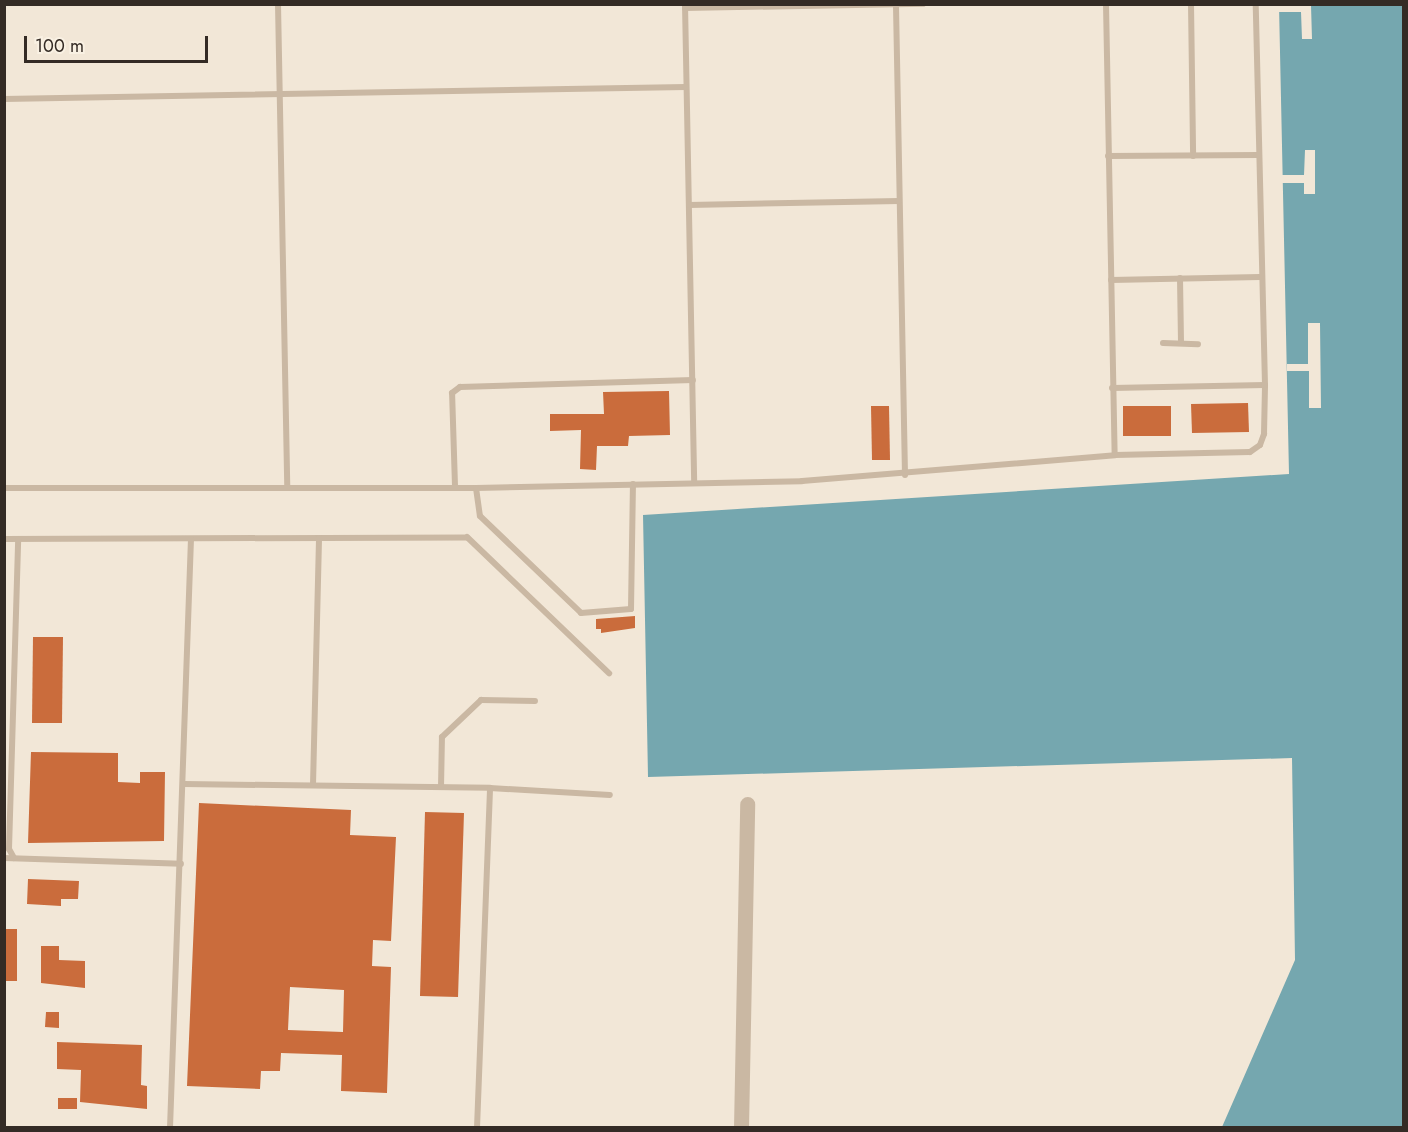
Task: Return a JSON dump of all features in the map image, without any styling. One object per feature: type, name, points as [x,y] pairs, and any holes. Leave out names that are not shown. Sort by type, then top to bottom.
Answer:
[{"type":"street","points":[[741,1128],[747,804]]},
{"type":"lane","points":[[278,4],[287,488]]},
{"type":"lane","points":[[694,482],[685,6],[923,4]]},
{"type":"lane","points":[[1106,4],[1115,455]]},
{"type":"lane","points":[[1191,4],[1193,156]]},
{"type":"lane","points":[[4,488],[455,486],[476,488],[633,484],[905,475],[1115,455],[1250,452],[1260,445],[1264,434],[1265,385],[1260,277],[1256,4]]},
{"type":"lane","points":[[896,6],[905,475]]},
{"type":"lane","points":[[4,99],[686,87]]},
{"type":"lane","points":[[1108,156],[1258,155]]},
{"type":"lane","points":[[689,205],[899,201]]},
{"type":"lane","points":[[1112,280],[1260,277]]},
{"type":"lane","points":[[1180,278],[1181,343]]},
{"type":"lane","points":[[1163,343],[1198,344]]},
{"type":"lane","points":[[455,486],[452,393],[460,387],[693,380]]},
{"type":"lane","points":[[1112,388],[1265,385]]},
{"type":"lane","points":[[476,488],[480,516],[581,613],[631,609],[633,484]]},
{"type":"lane","points":[[4,539],[466,537],[609,673]]},
{"type":"lane","points":[[313,785],[319,538]]},
{"type":"lane","points":[[14,858],[9,849],[18,539]]},
{"type":"lane","points":[[170,1128],[191,539]]},
{"type":"lane","points":[[441,787],[442,737],[481,700],[535,701]]},
{"type":"lane","points":[[184,784],[490,788],[610,795]]},
{"type":"lane","points":[[477,1128],[490,788]]},
{"type":"lane","points":[[4,858],[181,864]]},
{"type":"water","points":[[1279,5],[1403,5],[1403,1127],[1222,1127],[1295,960],[1292,758],[648,777],[643,515],[1289,474]]},
{"type":"pier","points":[[1278,5],[1311,5],[1312,39],[1302,39],[1301,12],[1278,12]]},
{"type":"pier","points":[[1305,150],[1315,150],[1315,194],[1304,194],[1304,183],[1282,183],[1282,175],[1304,175]]},
{"type":"pier","points":[[1308,323],[1320,323],[1321,408],[1309,408],[1309,371],[1287,371],[1287,364],[1308,364]]},
{"type":"building","points":[[669,391],[670,435],[629,436],[628,446],[597,446],[596,470],[580,469],[581,430],[550,431],[550,414],[604,414],[603,392]]},
{"type":"building","points":[[1248,403],[1249,432],[1192,433],[1191,404]]},
{"type":"building","points":[[871,406],[889,406],[890,460],[872,460]]},
{"type":"building","points":[[1123,406],[1171,406],[1171,436],[1123,436]]},
{"type":"building","points":[[635,616],[635,628],[601,633],[601,629],[596,629],[596,619]]},
{"type":"building","points":[[33,637],[63,637],[62,723],[32,723]]},
{"type":"building","points":[[31,752],[118,753],[118,782],[140,783],[140,772],[165,772],[164,841],[28,843]]},
{"type":"building","points":[[199,803],[351,810],[350,835],[396,837],[391,941],[373,940],[372,966],[391,967],[387,1093],[341,1091],[342,1055],[281,1053],[280,1071],[261,1071],[260,1089],[187,1086]],"holes":[[[290,987],[344,990],[343,1032],[288,1030]]]},
{"type":"building","points":[[425,812],[464,813],[458,997],[420,996]]},
{"type":"building","points":[[28,879],[79,881],[78,899],[61,899],[61,906],[27,904]]},
{"type":"building","points":[[4,929],[17,929],[17,981],[4,981]]},
{"type":"building","points":[[41,946],[59,946],[59,960],[85,961],[85,988],[41,983]]},
{"type":"building","points":[[46,1012],[59,1012],[59,1028],[45,1027]]},
{"type":"building","points":[[57,1042],[142,1045],[141,1085],[147,1086],[147,1109],[80,1102],[81,1070],[57,1069]]},
{"type":"building","points":[[58,1098],[77,1098],[77,1109],[58,1109]]}]
